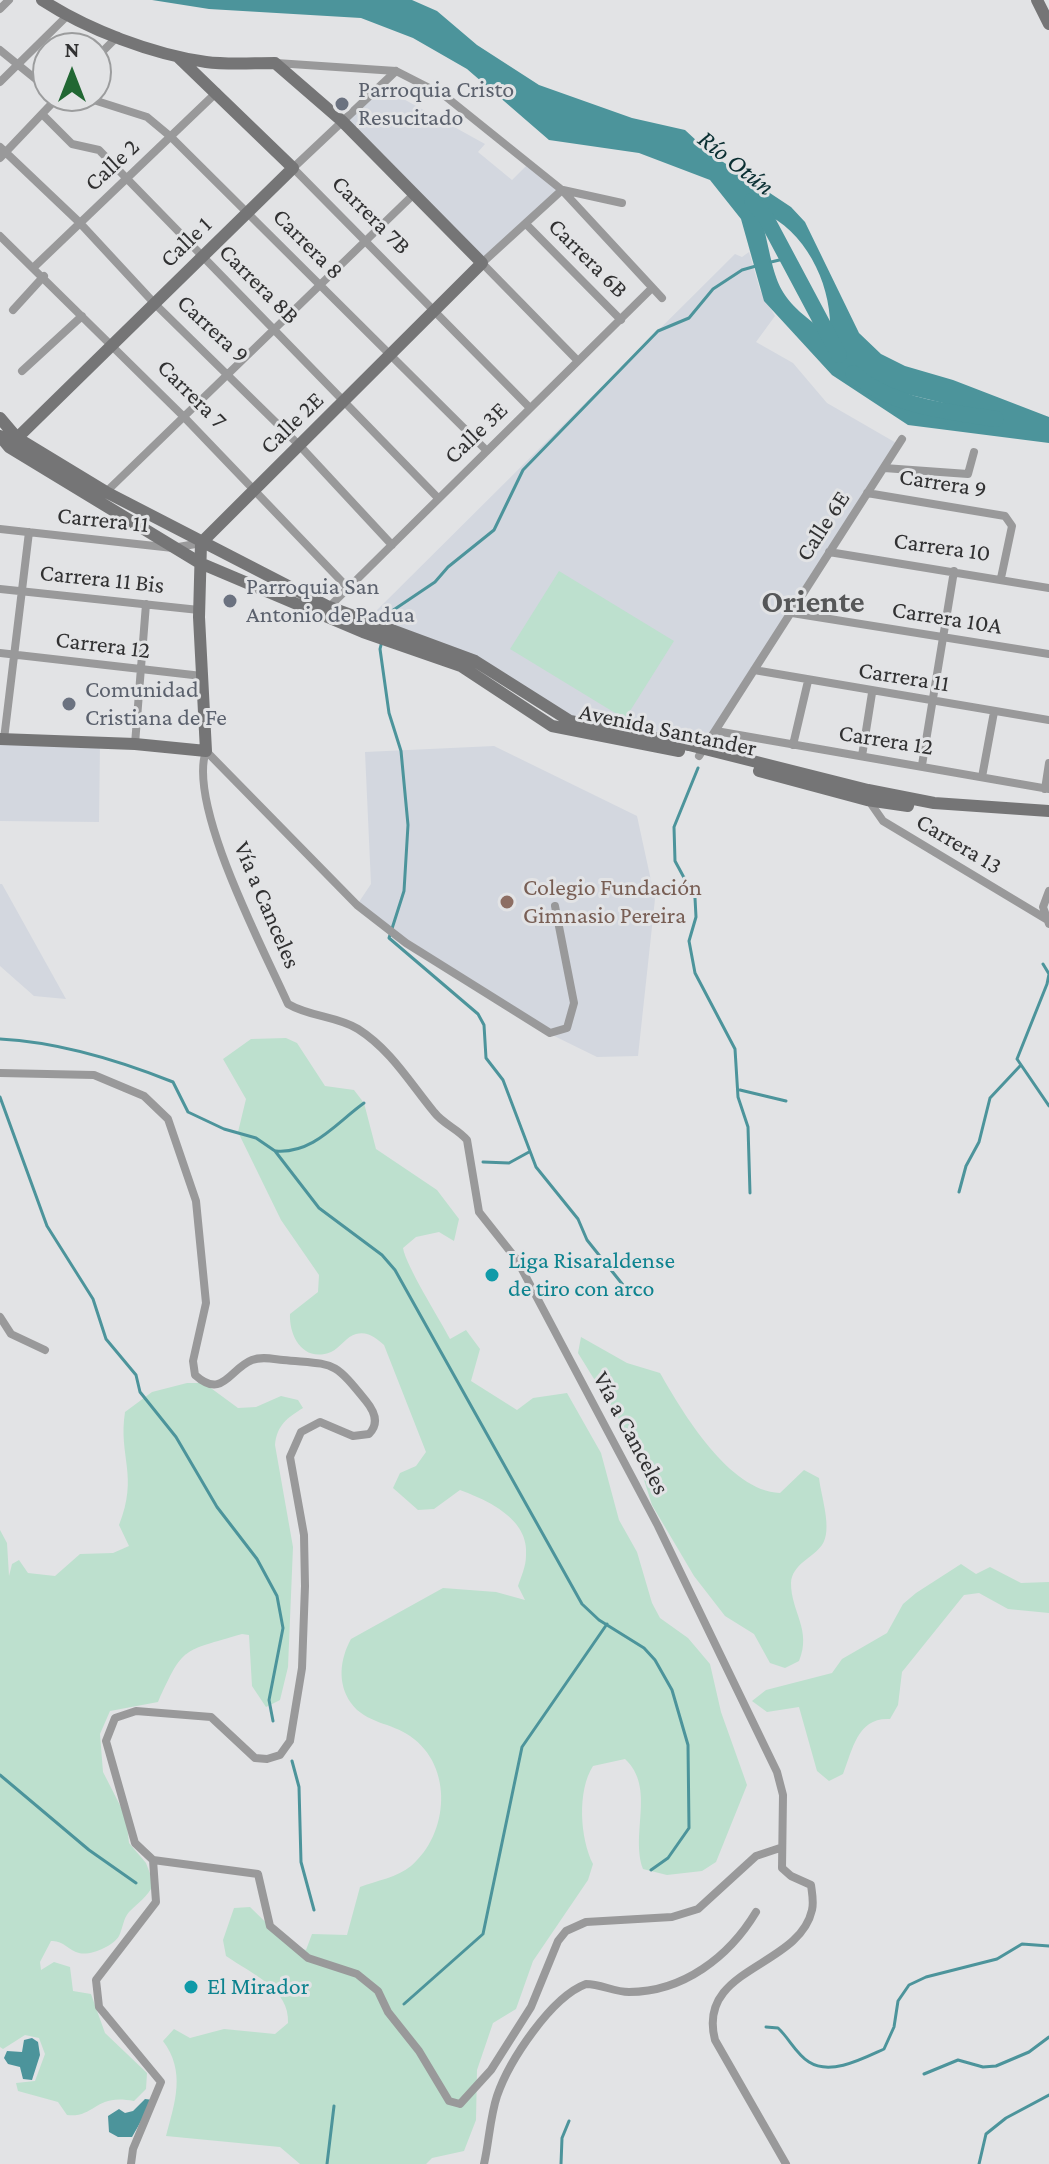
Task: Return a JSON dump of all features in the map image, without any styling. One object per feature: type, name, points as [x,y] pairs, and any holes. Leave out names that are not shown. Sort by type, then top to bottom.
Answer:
[{"type":"main road","points":[[42,0],[67,16],[178,57],[210,62],[275,63],[342,121],[482,263]]},
{"type":"main road","points":[[1037,0],[1049,24]]},
{"type":"main road","name":"Carrera 7B","points":[[178,57],[293,168]]},
{"type":"main road","name":"Calle 1","points":[[9,440],[112,346],[293,168]]},
{"type":"main road","name":"Calle 2E","points":[[201,543],[347,401],[482,263]]},
{"type":"main road","points":[[0,418],[9,440]]},
{"type":"main road","name":"Avenida Santander","points":[[9,440],[201,543],[329,607],[461,655],[570,721],[934,810],[1049,818]]},
{"type":"main road","name":"Avenida Santander","points":[[9,440],[200,563],[363,632],[461,666],[552,726],[702,752]]},
{"type":"main road","points":[[2,739],[135,744],[206,751],[199,610],[201,543]]},
{"type":"main road","name":"Avenida Santander","points":[[867,795],[1049,811]]},
{"type":"street","points":[[0,9],[9,0]]},
{"type":"street","points":[[0,82],[67,16]]},
{"type":"street","points":[[112,41],[118,35]]},
{"type":"street","points":[[0,50],[32,76]]},
{"type":"street","points":[[275,63],[396,71],[445,96],[562,190],[662,298]]},
{"type":"street","name":"Calle 1","points":[[293,168],[396,71]]},
{"type":"street","name":"Calle 2","points":[[33,268],[217,92]]},
{"type":"street","name":"Carrera 8","points":[[112,106],[147,117],[171,137],[487,451]]},
{"type":"street","points":[[2,152],[42,114]]},
{"type":"street","name":"Carrera 8B","points":[[42,114],[72,144],[99,150],[347,401],[438,498]]},
{"type":"street","name":"Carrera 9","points":[[2,152],[79,222],[155,304],[300,446],[392,545]]},
{"type":"street","name":"Carrera 7B","points":[[293,168],[530,408]]},
{"type":"street","points":[[562,190],[622,203]]},
{"type":"street","name":"Calle 2E","points":[[482,263],[562,190]]},
{"type":"street","points":[[106,492],[413,195]]},
{"type":"street","name":"Carrera 6B","points":[[526,224],[621,320]]},
{"type":"street","name":"Carrera 7","points":[[0,236],[184,417],[348,588]]},
{"type":"street","points":[[482,263],[578,361]]},
{"type":"street","points":[[13,310],[44,276]]},
{"type":"street","name":"Calle 3E","points":[[329,607],[652,288]]},
{"type":"street","points":[[22,371],[82,316]]},
{"type":"street","name":"Calle 6E","points":[[702,752],[902,439]]},
{"type":"street","points":[[884,468],[968,474],[974,452]]},
{"type":"street","name":"Carrera 9","points":[[867,493],[1011,519],[1001,578]]},
{"type":"street","name":"Carrera 11","points":[[0,529],[173,548],[201,543]]},
{"type":"street","points":[[2,739],[29,532]]},
{"type":"street","name":"Carrera 10","points":[[829,552],[1049,588]]},
{"type":"street","points":[[922,765],[954,571]]},
{"type":"street","name":"Carrera 11 Bis","points":[[0,589],[199,610]]},
{"type":"street","points":[[135,744],[146,604]]},
{"type":"street","name":"Carrera 10A","points":[[792,613],[1049,654]]},
{"type":"street","name":"Carrera 12","points":[[0,653],[202,676]]},
{"type":"street","name":"Carrera 11","points":[[754,670],[872,693],[1049,720]]},
{"type":"street","points":[[793,745],[808,681]]},
{"type":"street","points":[[862,756],[872,693]]},
{"type":"street","points":[[982,777],[994,712]]},
{"type":"street","name":"Carrera 12","points":[[716,731],[1047,789]]},
{"type":"street","points":[[206,751],[357,905],[406,943],[550,1033],[567,1028],[574,1003],[555,906]]},
{"type":"street","name":"Vía a Canceles","points":[[206,751],[201,766],[213,828],[288,1004],[315,1016],[344,1022],[370,1038],[406,1074],[434,1113],[467,1140],[479,1212],[517,1260],[658,1526],[777,1772],[783,1795],[780,1848]]},
{"type":"street","points":[[1047,789],[1049,763]]},
{"type":"street","name":"Carrera 13","points":[[867,795],[883,821],[1048,922]]},
{"type":"street","points":[[1048,922],[1043,907],[1049,891]]},
{"type":"street","points":[[0,1073],[94,1075],[144,1096],[168,1119],[196,1201],[206,1303],[193,1361],[195,1375],[204,1383],[215,1385],[228,1379],[251,1360],[263,1357],[327,1362],[343,1372],[374,1413],[375,1423],[369,1434],[353,1436],[320,1422],[301,1432],[291,1450],[290,1470],[304,1535],[304,1642],[290,1741],[280,1755],[255,1758],[222,1725],[201,1714],[127,1712],[110,1725],[106,1741],[135,1843],[153,1860],[258,1874],[270,1926],[308,1958],[357,1974],[378,1991],[388,2012],[419,2051],[449,2101],[460,2104],[491,2070],[531,2007],[558,1941],[566,1931],[586,1922],[672,1917],[698,1909],[756,1856],[780,1848],[782,1868],[811,1885],[813,1909],[804,1928],[789,1943],[732,1983],[717,2001],[710,2021],[715,2040],[786,2164]]},
{"type":"street","points":[[0,1317],[11,1334],[45,1350]]},
{"type":"street","points":[[131,2164],[133,2149],[161,2082],[99,2007],[96,1980],[156,1902],[153,1860]]},
{"type":"street","points":[[484,2164],[504,2078],[539,2026],[575,1988],[596,1984],[629,1992],[681,1983],[728,1948],[756,1912]]},
{"type":"street","points":[[491,2070],[504,2078]]},
{"type":"shaded area","points":[[380,86],[485,144],[478,152],[512,180],[527,165],[562,190],[482,263],[342,121]]},
{"type":"shaded area","points":[[749,252],[760,290],[775,316],[756,342],[793,363],[827,403],[898,444],[704,749],[570,721],[475,661],[365,622],[735,254],[742,257]]},
{"type":"shaded area","points":[[0,739],[100,742],[99,822],[0,821]]},
{"type":"shaded area","name":"Colegio Fundación Gimnasio Pereira","points":[[494,746],[637,816],[655,899],[638,1056],[597,1057],[542,1030],[357,905],[371,884],[365,752]]},
{"type":"shaded area","points":[[0,884],[66,999],[34,996],[0,966]]},
{"type":"green space","points":[[559,571],[674,641],[625,719],[510,649]]},
{"type":"green space","points":[[286,1038],[297,1043],[325,1086],[354,1090],[364,1103],[376,1149],[437,1190],[459,1219],[454,1241],[439,1232],[416,1237],[403,1248],[416,1279],[450,1339],[466,1330],[480,1349],[471,1381],[517,1410],[533,1398],[567,1393],[601,1453],[619,1520],[637,1552],[652,1603],[660,1618],[688,1638],[710,1664],[721,1712],[747,1785],[716,1862],[702,1871],[667,1875],[643,1869],[639,1841],[641,1797],[634,1771],[625,1759],[593,1766],[584,1788],[582,1815],[585,1841],[593,1864],[588,1880],[533,1961],[516,2009],[493,2023],[477,2070],[476,2120],[464,2151],[432,2158],[426,2164],[300,2164],[280,2147],[166,2136],[175,2099],[176,2076],[163,2041],[174,2029],[190,2038],[224,2029],[275,2034],[288,2023],[287,2011],[276,1992],[258,1976],[226,1956],[223,1940],[234,1908],[250,1907],[288,1944],[306,1950],[312,1934],[347,1935],[360,1887],[406,1870],[424,1852],[433,1836],[441,1800],[440,1782],[434,1764],[410,1736],[371,1719],[351,1703],[344,1687],[342,1671],[344,1655],[351,1639],[443,1588],[496,1592],[525,1600],[518,1586],[525,1564],[525,1543],[521,1531],[505,1513],[460,1490],[434,1509],[418,1510],[393,1488],[400,1473],[416,1466],[426,1452],[384,1345],[372,1336],[360,1333],[331,1352],[313,1354],[305,1351],[295,1339],[290,1314],[318,1292],[319,1275],[281,1220],[238,1132],[246,1099],[223,1059],[251,1039]]},
{"type":"green space","points":[[581,1337],[627,1363],[660,1373],[695,1428],[726,1465],[743,1479],[761,1489],[780,1493],[804,1470],[819,1478],[826,1522],[825,1539],[818,1550],[795,1571],[791,1583],[802,1630],[799,1661],[785,1668],[770,1663],[754,1634],[725,1616],[694,1576],[652,1505],[631,1439],[578,1353]]},
{"type":"green space","points":[[187,1383],[204,1383],[238,1408],[256,1407],[281,1396],[298,1400],[303,1408],[284,1423],[275,1445],[293,1547],[288,1667],[280,1700],[266,1707],[252,1686],[249,1635],[242,1634],[187,1653],[174,1670],[158,1702],[110,1711],[100,1734],[103,1772],[126,1817],[129,1843],[146,1863],[154,1884],[127,1915],[119,1936],[112,1943],[84,1954],[51,1941],[40,1962],[41,1970],[54,1962],[70,1967],[73,1991],[91,1994],[105,2033],[147,2073],[146,2089],[134,2101],[111,2100],[84,2113],[67,2115],[58,2102],[18,2091],[16,2083],[35,2081],[45,2054],[39,2038],[25,2035],[3,2049],[0,2047],[0,1530],[7,1543],[9,1576],[12,1564],[19,1560],[28,1573],[55,1576],[80,1554],[113,1553],[129,1546],[119,1525],[125,1508],[128,1479],[125,1412],[152,1392]]},
{"type":"green space","points":[[961,1564],[976,1574],[990,1567],[1021,1583],[1049,1582],[1049,1613],[1008,1609],[979,1593],[964,1595],[902,1672],[898,1705],[890,1719],[871,1723],[864,1729],[858,1736],[843,1774],[829,1781],[817,1771],[799,1707],[767,1712],[752,1701],[766,1690],[832,1673],[842,1659],[887,1633],[903,1604],[916,1593]]},
{"type":"water","name":"Río Otún","points":[[152,0],[412,0],[437,11],[477,45],[539,85],[632,118],[685,130],[711,154],[791,207],[805,222],[859,333],[881,354],[905,366],[953,380],[1049,417],[1049,443],[908,425],[832,375],[764,301],[741,219],[710,180],[639,153],[549,140],[467,69],[413,38],[361,18],[209,9]],"holes":[[[770,216],[797,238],[816,267],[828,301],[830,335],[797,309],[780,287],[762,220]],[[870,385],[943,403],[976,416],[971,420],[918,409],[881,395],[869,388]]]},
{"type":"water","points":[[32,2038],[38,2042],[40,2055],[32,2080],[23,2079],[20,2067],[8,2064],[4,2058],[7,2051],[22,2052],[24,2040]]},
{"type":"water","points":[[145,2099],[153,2100],[132,2137],[118,2137],[109,2132],[108,2116],[119,2109],[125,2113],[133,2111]]},
{"type":"waterway","name":"Río Otún","points":[[752,201],[766,218],[839,355]]},
{"type":"waterway","points":[[771,262],[788,258]]},
{"type":"waterway","points":[[386,626],[389,613],[435,582],[448,567],[494,530],[523,470],[658,331],[689,318],[713,289],[742,270],[756,266]]},
{"type":"waterway","name":"Río Otún","points":[[853,373],[884,393],[902,400],[996,419]]},
{"type":"waterway","points":[[382,641],[380,649],[389,713],[401,751],[408,825],[404,891],[389,938],[478,1014],[484,1025],[486,1058],[503,1080],[536,1167],[578,1219],[587,1240],[623,1285]]},
{"type":"waterway","points":[[698,768],[674,827],[675,861],[695,898],[696,917],[689,941],[695,973],[735,1049],[738,1097],[748,1127],[750,1193]]},
{"type":"waterway","points":[[1043,964],[1049,974],[1047,984],[1017,1059],[1049,1106]]},
{"type":"waterway","points":[[0,1039],[88,1053],[173,1082],[188,1112],[224,1129],[256,1138],[275,1151],[319,1208],[382,1255],[395,1270],[582,1604],[599,1620],[644,1648],[655,1660],[672,1690],[688,1745],[689,1828],[668,1858],[651,1870]]},
{"type":"waterway","points":[[959,1192],[966,1166],[979,1142],[990,1098],[1020,1066]]},
{"type":"waterway","points":[[740,1090],[786,1101]]},
{"type":"waterway","points":[[0,1097],[47,1226],[93,1299],[106,1339],[136,1375],[140,1392],[176,1437],[217,1507],[257,1559],[277,1596],[283,1628],[269,1700],[273,1721]]},
{"type":"waterway","points":[[276,1151],[289,1151],[313,1142],[364,1103]]},
{"type":"waterway","points":[[483,1162],[509,1163],[529,1152]]},
{"type":"waterway","points":[[404,2004],[483,1934],[522,1747],[607,1624]]},
{"type":"waterway","points":[[292,1761],[299,1787],[301,1862],[314,1910]]},
{"type":"waterway","points":[[0,1775],[89,1850],[136,1883]]},
{"type":"waterway","points":[[766,2027],[778,2028],[809,2062],[827,2067],[847,2064],[884,2049],[894,2027],[898,2001],[909,1985],[926,1977],[997,1959],[1022,1944],[1049,1946]]},
{"type":"waterway","points":[[924,2074],[958,2060],[983,2067],[996,2066],[1029,2052],[1049,2037]]},
{"type":"waterway","points":[[979,2164],[986,2134],[1006,2118],[1049,2095]]},
{"type":"waterway","points":[[327,2164],[334,2106]]},
{"type":"waterway","points":[[561,2164],[562,2138],[569,2121]]},
{"type":"place","name":"Parroquia Cristo Resucitado","points":[[342,104]]},
{"type":"place","name":"Parroquia San Antonio de Padua","points":[[230,601]]},
{"type":"place","name":"Comunidad Cristiana de Fe","points":[[69,704]]},
{"type":"place","name":"Colegio Fundación Gimnasio Pereira","points":[[507,902]]},
{"type":"place","name":"Liga Risaraldense de tiro con arco","points":[[492,1275]]},
{"type":"place","name":"El Mirador","points":[[191,1987]]},
{"type":"district","name":"Oriente","points":[[813,602]]}]
